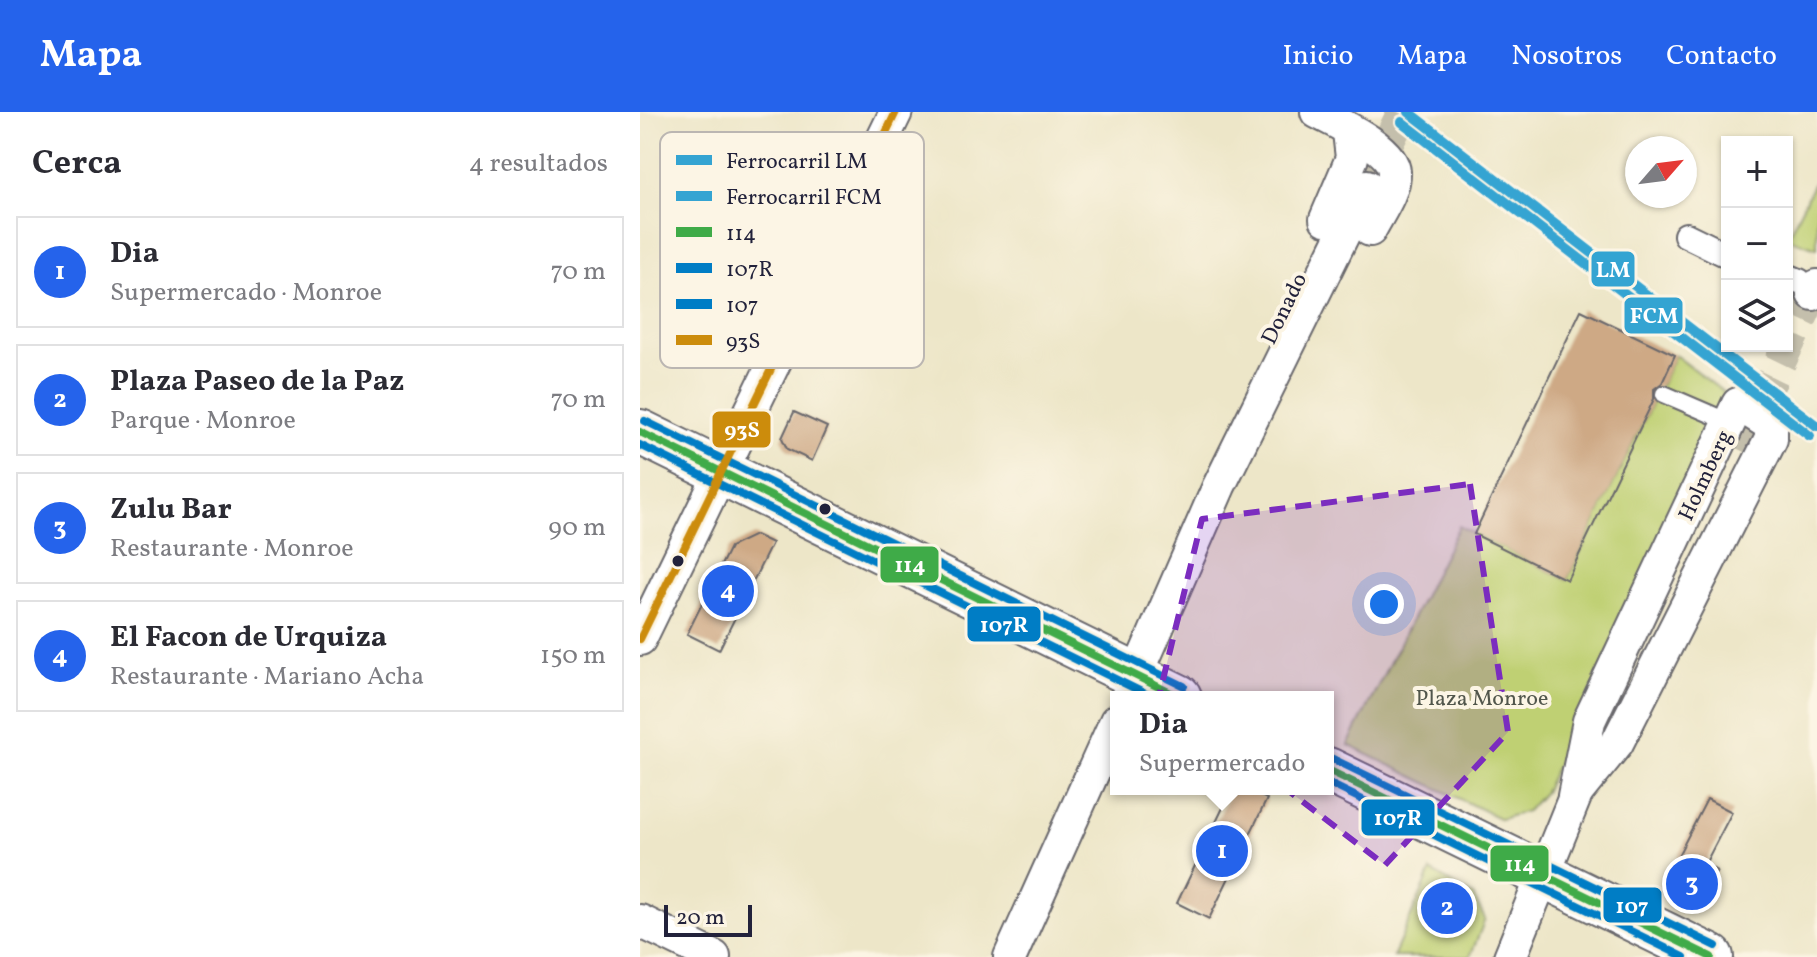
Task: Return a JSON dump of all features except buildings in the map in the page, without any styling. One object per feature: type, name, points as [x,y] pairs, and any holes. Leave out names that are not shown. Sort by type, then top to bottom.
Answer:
[{"type":"main road","points":[[640,432],[1131,686],[1153,691]]},
{"type":"main road","points":[[1334,773],[1711,957]]},
{"type":"street","points":[[886,132],[896,112]]},
{"type":"street","points":[[1317,112],[1349,132]]},
{"type":"street","name":"Donado","points":[[1131,686],[1219,486],[1234,409],[1344,182],[1352,158],[1349,132],[1368,138],[1390,161],[1394,170],[1379,186],[1270,432],[1219,486]]},
{"type":"street","points":[[1686,235],[1721,252]]},
{"type":"street","points":[[640,639],[770,368]]},
{"type":"street","name":"Holmberg","points":[[1510,957],[1574,796],[1734,436],[1738,404],[1771,425],[1771,439],[1617,743],[1574,796]]},
{"type":"street","points":[[1010,957],[1110,734]]},
{"type":"street","points":[[640,921],[714,957]]},
{"type":"lane","points":[[1664,394],[1734,436]]},
{"type":"highlighted area","points":[[1470,484],[1508,732],[1385,865],[1160,692],[1202,519]]},
{"type":"green space","points":[[1817,177],[1817,248],[1793,240],[1793,226]]},
{"type":"green space","name":"Plaza Monroe","points":[[1675,355],[1727,395],[1727,412],[1544,792],[1527,811],[1501,819],[1348,745],[1459,526],[1567,580]]},
{"type":"green space","points":[[1431,871],[1473,896],[1485,919],[1470,957],[1393,957]]},
{"type":"tunnel","points":[[1367,186],[1403,112]]},
{"type":"tunnel","points":[[1738,449],[1813,294]]},
{"type":"rail line","name":"LM","points":[[1409,112],[1817,426]]},
{"type":"rail line","name":"FCM","points":[[1402,122],[1810,436]]},
{"type":"transit line","name":"93S","points":[[886,132],[896,112]]},
{"type":"transit line","name":"93S","points":[[640,639],[772,368]]},
{"type":"transit line","name":"107","points":[[645,421],[1184,686]]},
{"type":"transit line","name":"114","points":[[640,432],[1167,691]]},
{"type":"transit line","name":"107R","points":[[640,445],[1140,691]]},
{"type":"transit line","name":"107","points":[[1334,759],[1716,946]]},
{"type":"transit line","name":"114","points":[[1334,773],[1711,957]]},
{"type":"transit line","name":"107R","points":[[1334,786],[1684,957]]},
{"type":"place","name":"El Facon de Urquiza","points":[[728,591]]},
{"type":"place","name":"Dia","points":[[1222,851]]},
{"type":"place","name":"Zulu Bar","points":[[1692,884]]},
{"type":"place","name":"Plaza Paseo de la Paz","points":[[1447,908]]}]
